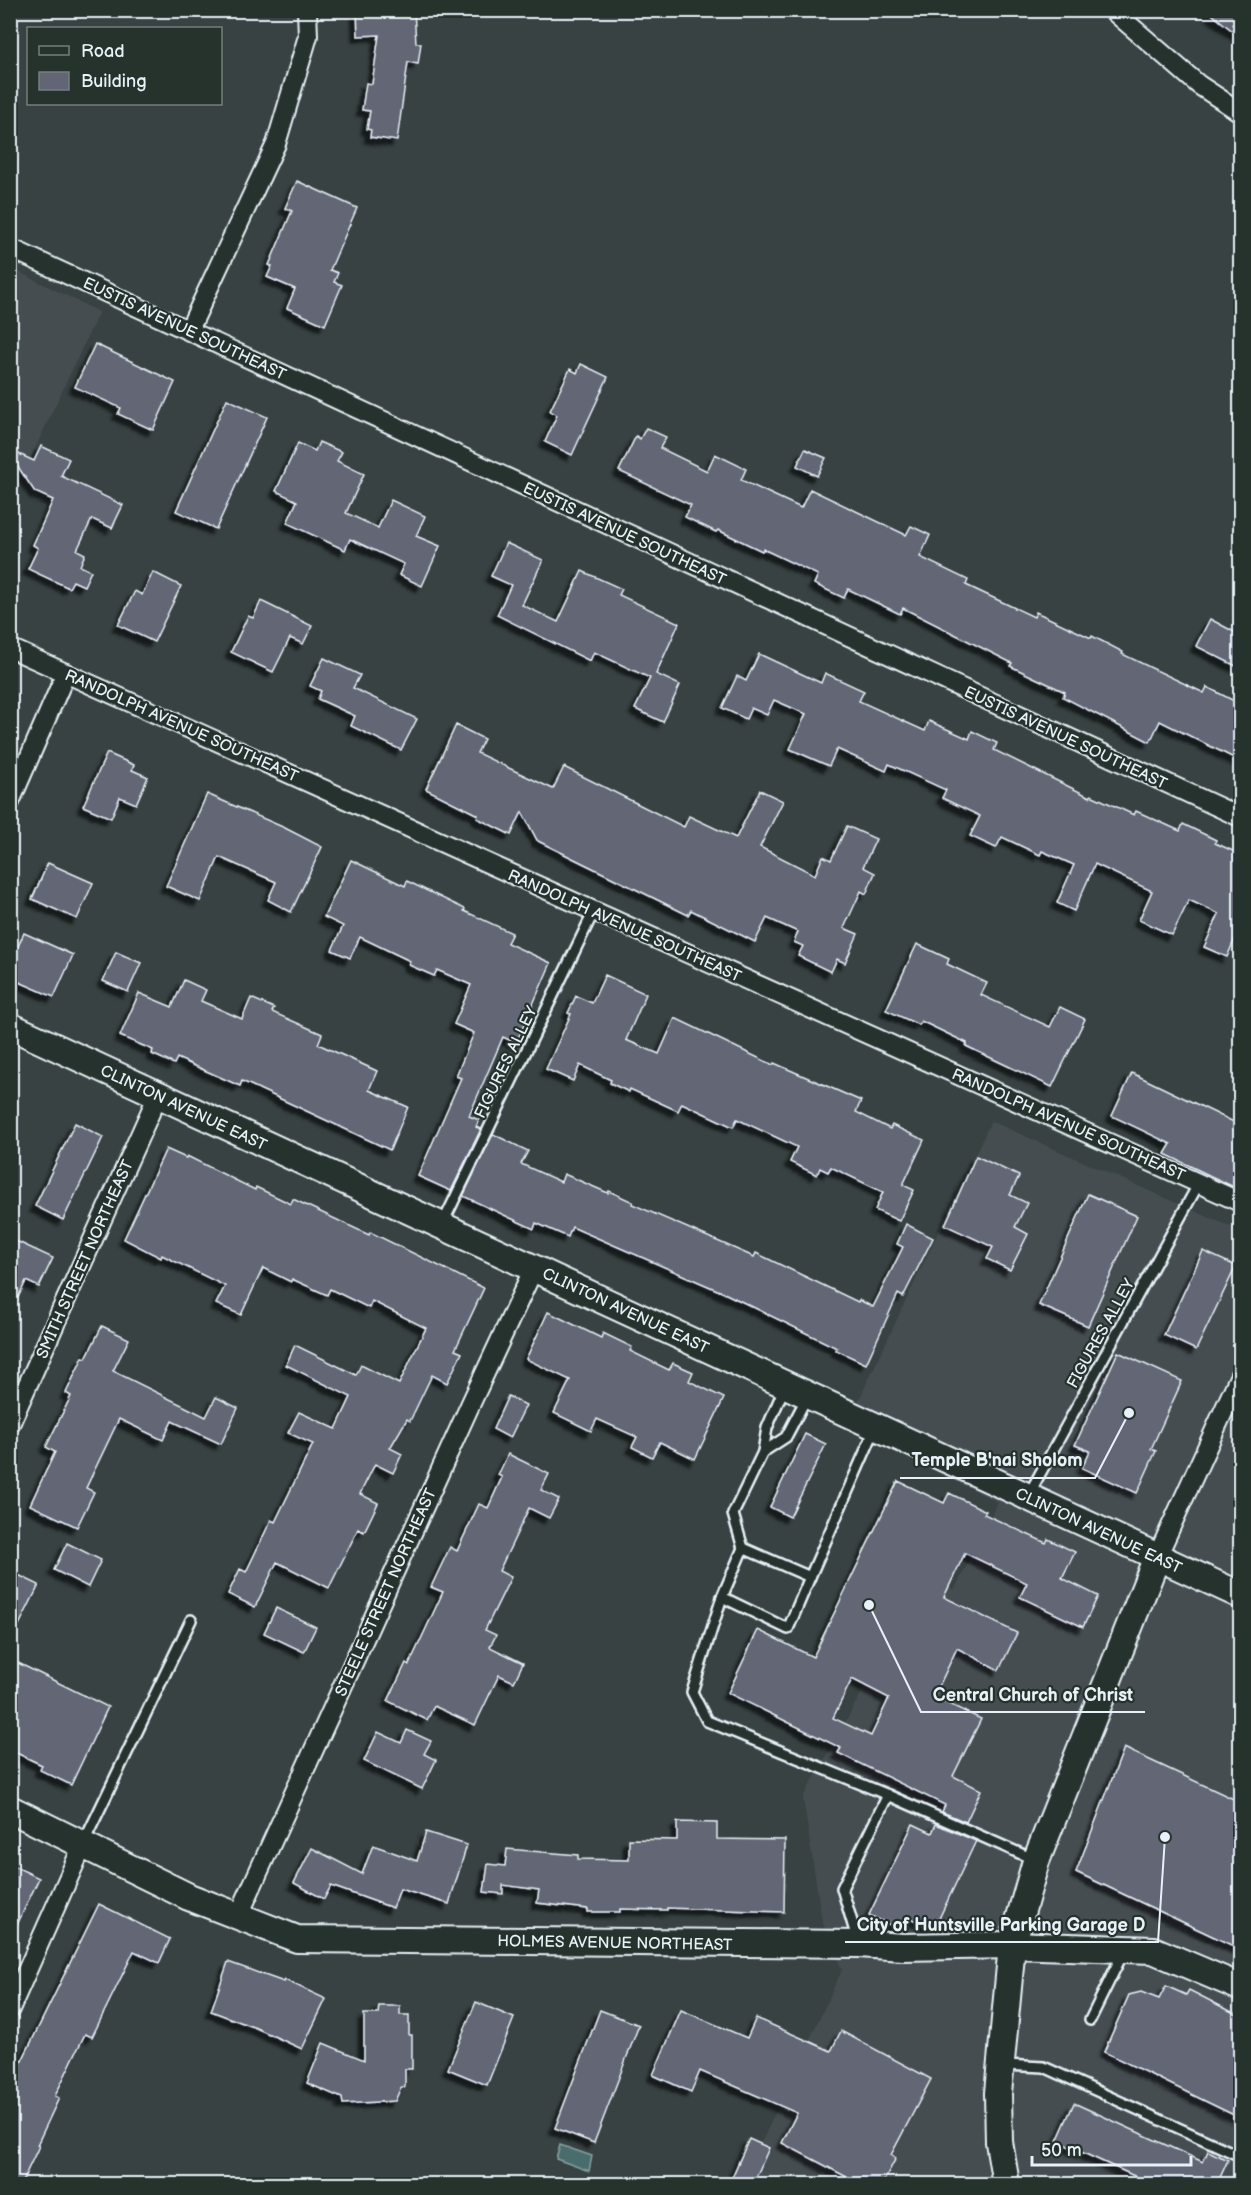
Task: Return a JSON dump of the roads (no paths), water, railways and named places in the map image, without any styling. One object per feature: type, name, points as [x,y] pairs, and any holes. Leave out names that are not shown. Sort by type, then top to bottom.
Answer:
[{"type":"street","points":[[189,330],[276,144],[308,36],[307,10]]},
{"type":"street","points":[[1112,10],[1199,85],[1240,112]]},
{"type":"street","name":"EUSTIS AVENUE SOUTHEAST","points":[[10,248],[1240,817]]},
{"type":"street","name":"RANDOLPH AVENUE SOUTHEAST","points":[[10,648],[1240,1202]]},
{"type":"street","points":[[10,802],[66,673]]},
{"type":"street","name":"CLINTON AVENUE EAST","points":[[10,1026],[1240,1595]]},
{"type":"street","name":"SMITH STREET NORTHEAST","points":[[10,1424],[158,1095]]},
{"type":"street","name":"STEELE STREET NORTHEAST","points":[[238,1917],[534,1268]]},
{"type":"street","points":[[1006,2184],[999,2142],[1000,2065],[1012,1945],[1036,1861],[1157,1557],[1240,1375]]},
{"type":"street","name":"HOLMES AVENUE NORTHEAST","points":[[10,1809],[189,1896],[297,1939],[859,1944],[903,1947],[1012,1945],[1153,1950],[1240,1987]]},
{"type":"street","points":[[10,2010],[83,1845]]},
{"type":"lane","name":"FIGURES ALLEY","points":[[442,1226],[594,911]]},
{"type":"lane","name":"FIGURES ALLEY","points":[[1028,1497],[1199,1183]]},
{"type":"lane","points":[[763,1452],[786,1437],[797,1390]]},
{"type":"lane","points":[[797,1390],[768,1428],[763,1452],[733,1514],[743,1548],[722,1597],[692,1692],[707,1722],[888,1795],[1036,1861]]},
{"type":"lane","points":[[722,1597],[788,1629],[876,1426]]},
{"type":"lane","points":[[743,1548],[810,1577]]},
{"type":"lane","points":[[83,1845],[191,1620]]},
{"type":"lane","points":[[859,1944],[842,1888],[888,1795]]},
{"type":"lane","points":[[1090,2020],[1125,1949]]},
{"type":"lane","points":[[1000,2065],[1044,2067],[1240,2157]]},
{"type":"water","points":[[560,2145],[592,2156],[589,2171],[556,2159]]},
{"type":"place","name":"Temple B'nai Sholom","points":[[1129,1413]]},
{"type":"place","name":"Central Church of Christ","points":[[869,1605]]},
{"type":"place","name":"City of Huntsville Parking Garage D","points":[[1165,1837]]}]
